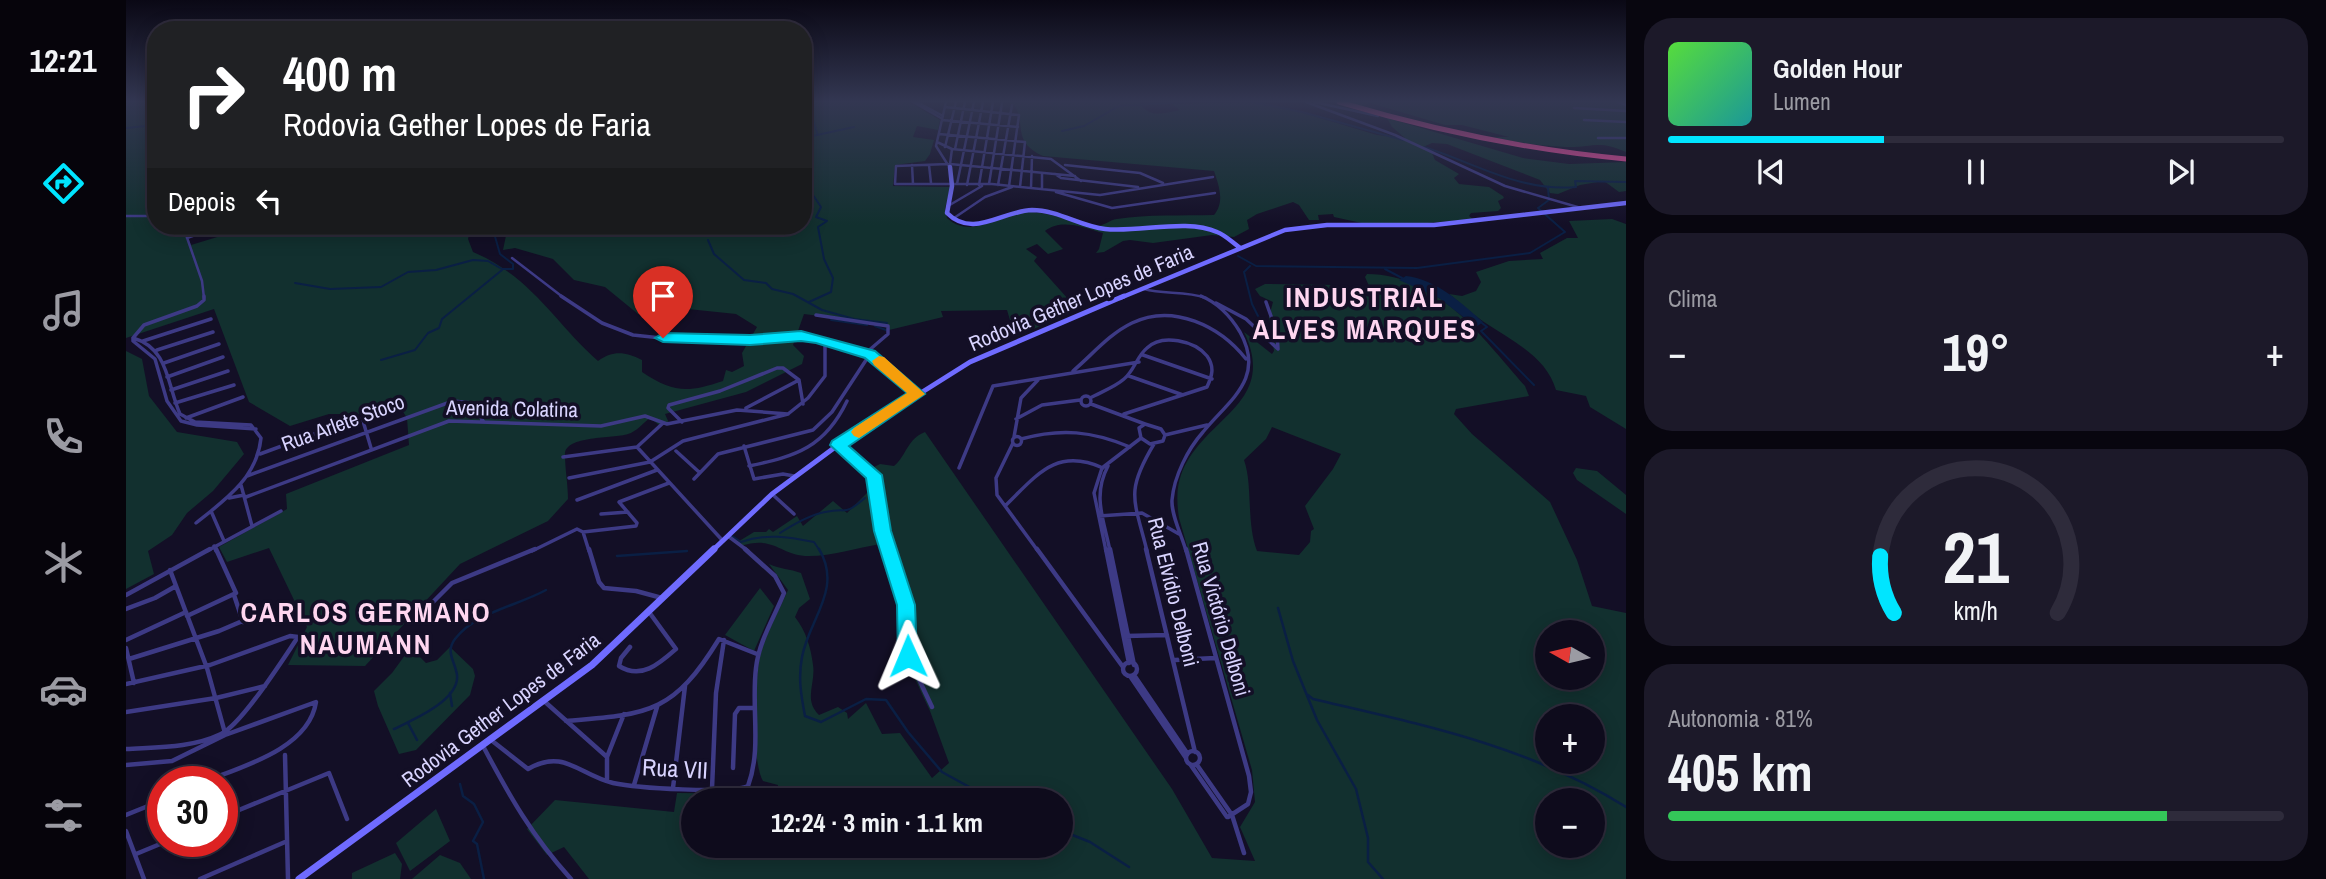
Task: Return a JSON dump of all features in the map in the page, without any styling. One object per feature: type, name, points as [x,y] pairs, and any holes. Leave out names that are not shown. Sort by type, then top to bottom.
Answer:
[{"type":"highway","points":[[1493,143],[1626,159]]},
{"type":"street","points":[[937,143],[938,151],[949,165],[955,184]]},
{"type":"street","points":[[939,143],[953,149],[1051,159],[1082,181]]},
{"type":"street","points":[[945,147],[946,143]]},
{"type":"street","points":[[949,165],[955,143]]},
{"type":"street","points":[[965,143],[948,206],[947,213],[952,219],[978,225],[1021,211],[1043,211],[1062,214],[1103,229],[1213,230],[1239,247]]},
{"type":"street","points":[[967,185],[975,143]]},
{"type":"street","points":[[981,185],[985,143]]},
{"type":"street","points":[[989,184],[995,143]]},
{"type":"street","points":[[998,185],[1004,143]]},
{"type":"street","points":[[1012,186],[1015,143]]},
{"type":"street","points":[[1020,187],[1025,143]]},
{"type":"street","points":[[1409,143],[1505,186],[1549,197],[1581,209]]},
{"type":"street","points":[[1031,188],[1032,156]]},
{"type":"street","points":[[912,165],[914,185]]},
{"type":"street","points":[[929,165],[932,184]]},
{"type":"street","points":[[1077,177],[961,165],[895,166],[896,185],[989,184],[1100,195],[1213,177]]},
{"type":"street","points":[[1063,165],[1140,173],[1164,184]]},
{"type":"street","points":[[1042,173],[1042,189]]},
{"type":"street","points":[[1055,174],[1058,178],[1143,187]]},
{"type":"street","points":[[948,206],[981,185]]},
{"type":"street","points":[[952,219],[985,197],[1012,186]]},
{"type":"street","points":[[1051,190],[1094,205],[1112,208],[1215,194]]},
{"type":"street","name":"Rodovia Gether Lopes de Faria","points":[[299,879],[592,665],[794,476],[970,362],[1012,342],[1285,230],[1305,226],[1434,225],[1626,203]]},
{"type":"street","points":[[126,216],[147,216]]},
{"type":"street","points":[[133,338],[139,328],[196,308],[204,300],[202,281],[186,235]]},
{"type":"street","points":[[187,238],[196,235]]},
{"type":"street","points":[[512,258],[575,304],[618,331],[663,338],[750,340],[801,336],[828,341],[868,354],[917,394]]},
{"type":"street","points":[[1142,288],[1154,293],[1187,291],[1208,299],[1240,314],[1277,349],[1278,340],[1266,302]]},
{"type":"street","points":[[1208,299],[1227,313],[1237,326],[1248,360]]},
{"type":"street","points":[[694,479],[712,458],[744,446],[813,429],[832,412],[868,354],[888,334],[888,326],[816,315]]},
{"type":"street","points":[[1070,373],[1128,326],[1154,316],[1181,318],[1213,329],[1236,345],[1248,360]]},
{"type":"street","points":[[143,341],[211,319]]},
{"type":"street","points":[[157,350],[214,332]]},
{"type":"street","points":[[133,338],[157,350],[164,363],[180,414],[195,422],[245,424],[256,429],[261,438],[260,454],[246,477],[196,523]]},
{"type":"street","points":[[133,338],[133,341],[155,359],[167,401],[181,421],[197,425],[256,429]]},
{"type":"street","points":[[1016,419],[1042,405],[1090,398],[1129,376],[1147,347],[1158,341],[1171,339],[1186,342],[1199,348],[1207,356],[1212,368],[1212,379],[1207,387],[1124,414]]},
{"type":"street","points":[[1265,339],[1278,340]]},
{"type":"street","points":[[569,478],[650,462],[684,441],[788,414],[803,404],[825,376],[825,348],[828,341]]},
{"type":"street","points":[[164,363],[219,344]]},
{"type":"street","points":[[1143,355],[1212,379]]},
{"type":"street","points":[[167,377],[223,357]]},
{"type":"street","name":"Rua Victório Delboni","points":[[1231,818],[1247,808],[1250,801],[1250,779],[1172,506],[1174,488],[1189,453],[1209,425],[1238,396],[1246,382],[1248,360]]},
{"type":"street","points":[[959,468],[993,386],[1139,362]]},
{"type":"street","points":[[682,422],[668,408],[669,405],[720,391],[777,368],[783,368],[799,380],[803,404]]},
{"type":"street","points":[[171,390],[228,370]]},
{"type":"street","points":[[1129,376],[1185,396]]},
{"type":"street","points":[[1039,379],[1021,398],[1013,443],[995,484],[997,495],[1123,667],[1132,675],[1153,713],[1194,764],[1231,818],[1244,853]]},
{"type":"street","points":[[744,409],[799,380]]},
{"type":"street","points":[[175,403],[234,385]]},
{"type":"street","points":[[181,421],[243,397]]},
{"type":"street","points":[[1090,398],[1091,404]]},
{"type":"street","points":[[1080,400],[1083,404],[1091,404],[1145,424],[1158,426],[1165,435]]},
{"type":"street","name":"Rua Arlete Stoco","points":[[246,477],[453,401],[472,403],[483,421]]},
{"type":"street","points":[[749,466],[779,460],[820,443],[838,422],[847,401]]},
{"type":"street","points":[[744,409],[788,414]]},
{"type":"street","name":"Avenida Colatina","points":[[225,499],[245,496],[443,422],[601,426],[645,416],[662,424],[744,409]]},
{"type":"street","points":[[260,454],[354,418],[361,419],[371,449]]},
{"type":"street","points":[[563,457],[638,447],[662,424]]},
{"type":"street","points":[[1145,424],[1138,431],[1141,438],[1154,444],[1163,441],[1165,435]]},
{"type":"street","points":[[1165,435],[1209,425]]},
{"type":"street","points":[[1014,437],[1021,439],[1049,431],[1077,430],[1105,436],[1131,447]]},
{"type":"street","points":[[1132,675],[1136,669],[1131,664],[1099,516],[1098,488],[1104,469],[1141,438]]},
{"type":"street","points":[[1013,443],[1020,444],[1021,439]]},
{"type":"street","name":"Rua Elvídio Delboni","points":[[1154,444],[1135,478],[1133,495],[1175,660],[1195,752],[1200,760],[1194,764]]},
{"type":"street","points":[[838,445],[874,475],[883,531],[906,605],[908,656],[932,707]]},
{"type":"street","points":[[744,446],[755,480],[783,474],[794,476]]},
{"type":"street","points":[[638,447],[669,483],[725,539],[762,563],[783,589],[783,597],[758,654],[754,708],[739,708],[735,715],[733,768]]},
{"type":"street","points":[[676,451],[699,472]]},
{"type":"street","points":[[1005,506],[1052,463],[1075,458],[1090,461],[1104,469]]},
{"type":"street","points":[[577,500],[657,470]]},
{"type":"street","points":[[241,483],[253,526]]},
{"type":"street","points":[[423,612],[452,583],[577,529],[583,532],[636,526],[637,523],[619,502],[669,483]]},
{"type":"street","points":[[772,494],[794,514]]},
{"type":"street","points":[[211,511],[224,541]]},
{"type":"street","points":[[126,595],[281,511]]},
{"type":"street","points":[[601,514],[628,512]]},
{"type":"street","points":[[1099,516],[1144,514],[1179,534]]},
{"type":"street","points":[[583,532],[599,582],[604,588],[636,591],[664,598]]},
{"type":"street","points":[[214,546],[235,589],[234,595],[243,622]]},
{"type":"street","points":[[170,570],[207,668],[225,734]]},
{"type":"street","points":[[126,609],[155,598],[176,586]]},
{"type":"street","points":[[126,640],[234,595]]},
{"type":"street","points":[[630,647],[619,666],[633,672],[650,671],[677,649],[649,612]]},
{"type":"street","points":[[129,659],[243,622],[259,614]]},
{"type":"street","points":[[126,684],[207,668],[297,635],[298,639],[266,685],[225,734],[172,761],[126,765]]},
{"type":"street","points":[[1126,636],[1167,635]]},
{"type":"street","points":[[566,721],[657,707],[702,666],[719,639],[758,654]]},
{"type":"street","points":[[712,788],[716,693],[724,640]]},
{"type":"street","points":[[126,648],[134,683]]},
{"type":"street","points":[[1175,660],[1215,658]]},
{"type":"street","points":[[1123,667],[1131,664]]},
{"type":"street","points":[[673,788],[685,684]]},
{"type":"street","points":[[126,712],[216,698],[266,685]]},
{"type":"street","points":[[126,750],[189,745],[314,701],[317,705],[312,718],[285,747],[238,767]]},
{"type":"street","points":[[544,701],[607,757]]},
{"type":"street","points":[[634,785],[657,707]]},
{"type":"street","name":"Rua VII","points":[[742,788],[750,782],[754,766],[754,708]]},
{"type":"street","points":[[607,781],[607,757],[624,714]]},
{"type":"street","name":"Rua VII","points":[[491,740],[528,769],[541,762],[562,761],[607,781],[681,788]]},
{"type":"street","points":[[483,746],[513,803],[541,846],[571,879]]},
{"type":"street","points":[[1186,755],[1195,752]]},
{"type":"street","points":[[285,755],[285,842],[288,879]]},
{"type":"street","points":[[238,810],[331,773],[347,819]]},
{"type":"street","points":[[126,815],[147,806]]},
{"type":"street","points":[[126,831],[144,879]]},
{"type":"street","points":[[200,879],[285,842]]},
{"type":"street","points":[[136,854],[147,849]]},
{"type":"green space","points":[[126,143],[147,143],[147,235],[187,235],[191,245],[224,235],[469,235],[473,252],[494,262],[527,287],[598,361],[614,354],[630,355],[642,360],[642,372],[663,384],[681,389],[700,388],[723,381],[726,370],[732,372],[744,366],[742,353],[757,327],[736,314],[688,309],[638,314],[605,287],[574,280],[553,259],[515,248],[503,250],[506,235],[812,235],[812,143],[933,143],[925,161],[895,165],[893,186],[950,187],[945,209],[947,218],[965,227],[1029,212],[1097,226],[1129,217],[1214,215],[1219,205],[1220,194],[1214,171],[1043,156],[1026,143],[1432,143],[1423,147],[1432,153],[1435,160],[1459,174],[1454,178],[1459,184],[1489,187],[1504,198],[1498,201],[1501,208],[1498,211],[1471,213],[1469,216],[1473,219],[1417,224],[1366,224],[1334,217],[1333,214],[1318,215],[1319,220],[1309,220],[1299,205],[1293,202],[1257,214],[1247,220],[1249,229],[1234,237],[1212,235],[1153,243],[1130,240],[1096,253],[1103,233],[1073,225],[1059,225],[1045,231],[1063,249],[1048,254],[1037,244],[1026,249],[1037,257],[1034,261],[1078,310],[1015,337],[1007,310],[941,311],[943,317],[889,330],[882,324],[804,314],[793,345],[804,356],[802,364],[746,392],[665,414],[669,423],[659,425],[650,418],[628,434],[572,444],[565,455],[568,499],[548,521],[460,564],[365,666],[288,665],[307,627],[269,548],[227,562],[219,547],[287,509],[286,494],[409,445],[407,418],[400,407],[374,414],[329,414],[290,426],[249,402],[214,309],[126,338]]},
{"type":"green space","points":[[1432,143],[1472,143],[1523,158],[1569,164],[1626,162],[1626,191],[1619,192],[1604,181],[1580,185],[1558,194],[1550,193],[1540,180],[1447,144]]},
{"type":"green space","points":[[1526,143],[1626,143],[1626,152],[1602,145]]},
{"type":"green space","points":[[1612,219],[1626,224],[1626,429],[1590,407],[1586,396],[1556,390],[1544,368],[1527,350],[1480,319],[1449,294],[1462,296],[1476,291],[1481,282],[1476,272],[1509,261],[1543,259],[1540,253],[1567,238],[1578,238],[1569,221]]},
{"type":"green space","points":[[1367,274],[1393,277],[1437,296],[1474,328],[1525,386],[1529,396],[1456,409],[1454,414],[1472,434],[1550,502],[1577,560],[1592,606],[1626,613],[1626,879],[589,879],[564,847],[547,855],[527,829],[555,800],[674,812],[677,793],[681,793],[681,858],[1073,858],[1073,788],[778,788],[778,785],[763,781],[759,771],[755,739],[760,656],[788,590],[769,564],[801,573],[810,599],[799,608],[795,617],[811,652],[811,697],[814,709],[819,715],[838,707],[847,713],[848,719],[866,703],[882,734],[900,733],[932,778],[949,763],[930,711],[909,666],[907,624],[880,544],[809,556],[791,553],[770,544],[752,543],[741,546],[736,543],[754,532],[766,532],[769,529],[773,532],[797,516],[803,526],[833,501],[847,513],[868,492],[874,467],[880,464],[894,466],[914,439],[925,432],[1172,789],[1212,858],[1255,861],[1240,827],[1255,802],[1252,770],[1179,518],[1178,485],[1191,455],[1245,394],[1252,377],[1252,357],[1244,332],[1272,354],[1274,351],[1269,317],[1273,302],[1260,296],[1255,289],[1265,284],[1337,285],[1339,294],[1374,297],[1365,277]],"holes":[[[1272,427],[1341,454],[1305,506],[1314,529],[1311,531],[1310,542],[1299,555],[1257,551],[1254,540],[1244,460],[1266,439]]]},
{"type":"green space","points":[[126,351],[142,359],[149,396],[177,432],[237,442],[244,454],[213,491],[187,513],[172,535],[148,551],[154,574],[126,589]]},
{"type":"green space","points":[[1576,468],[1597,471],[1626,495],[1626,514],[1577,480],[1573,473]]},
{"type":"green space","points":[[760,588],[774,606],[754,651],[725,635]]},
{"type":"green space","points":[[450,647],[473,669],[475,676],[470,695],[416,750],[399,754],[374,691],[408,651],[426,663],[437,660]]},
{"type":"green space","points":[[436,809],[450,841],[410,871],[396,843]]},
{"type":"green space","points":[[395,853],[402,864],[400,879],[352,879],[352,873]]},
{"type":"green space","points":[[440,855],[460,863],[471,879],[412,879]]},
{"type":"water","points":[[1406,276],[1438,287],[1483,322],[1476,327],[1439,298],[1399,280]]},
{"type":"waterway","points":[[1424,147],[1498,175],[1536,185],[1576,187],[1575,181],[1626,182]]},
{"type":"waterway","points":[[1238,256],[1256,266],[1417,268],[1530,253],[1565,232],[1538,208],[1549,200],[1548,188]]},
{"type":"waterway","points":[[809,302],[831,292],[833,278],[824,259],[818,227],[827,221],[816,217],[821,207],[812,194]]},
{"type":"waterway","points":[[295,283],[330,289],[381,287],[408,272],[436,270],[473,260],[488,261],[502,269],[513,269],[513,264],[500,254],[495,235]]},
{"type":"waterway","points":[[708,240],[714,254],[744,280],[766,283],[772,289],[793,294],[822,310],[854,319],[887,323]]},
{"type":"waterway","points":[[1250,266],[1244,272],[1252,304],[1260,320]]},
{"type":"waterway","points":[[1385,269],[1402,278]]},
{"type":"waterway","points":[[381,360],[415,350],[428,333],[439,328],[442,319],[502,270]]},
{"type":"waterway","points":[[831,320],[867,325]]},
{"type":"waterway","points":[[1482,323],[1487,327],[1481,331],[1534,385]]},
{"type":"waterway","points":[[875,326],[886,330]]},
{"type":"waterway","points":[[780,533],[813,515],[853,508],[865,498]]},
{"type":"waterway","points":[[732,536],[741,542],[768,537],[796,539],[814,542],[820,550]]},
{"type":"waterway","points":[[820,550],[825,564],[826,591],[802,657],[800,679],[805,716],[821,722],[866,699],[886,700],[908,732],[942,772],[971,788]]},
{"type":"waterway","points":[[617,556],[687,551]]},
{"type":"waterway","points":[[450,694],[456,684],[457,675],[451,648],[455,639],[485,616],[546,590]]},
{"type":"waterway","points":[[1278,608],[1293,661],[1317,720],[1356,789],[1368,838],[1368,862],[1383,879]]},
{"type":"waterway","points":[[394,729],[434,708],[450,694]]},
{"type":"waterway","points":[[450,694],[452,706]]},
{"type":"waterway","points":[[1308,695],[1313,699],[1435,729],[1513,753],[1552,768],[1626,807]]},
{"type":"waterway","points":[[408,723],[417,740]]},
{"type":"waterway","points":[[460,784],[463,796],[474,804],[483,822],[473,841],[477,844],[484,879]]},
{"type":"waterway","points":[[1073,835],[1090,842],[1129,867]]},
{"type":"slow traffic","points":[[859,432],[917,394],[879,361]]},
{"type":"district","name":"INDUSTRIAL ALVES MARQUES","points":[[1365,313]]},
{"type":"district","name":"CARLOS GERMANO NAUMANN","points":[[366,628]]},
{"type":"route","points":[[663,338],[816,338],[870,354],[917,394],[838,445],[874,475],[874,489],[883,531],[906,605],[908,656]]}]
